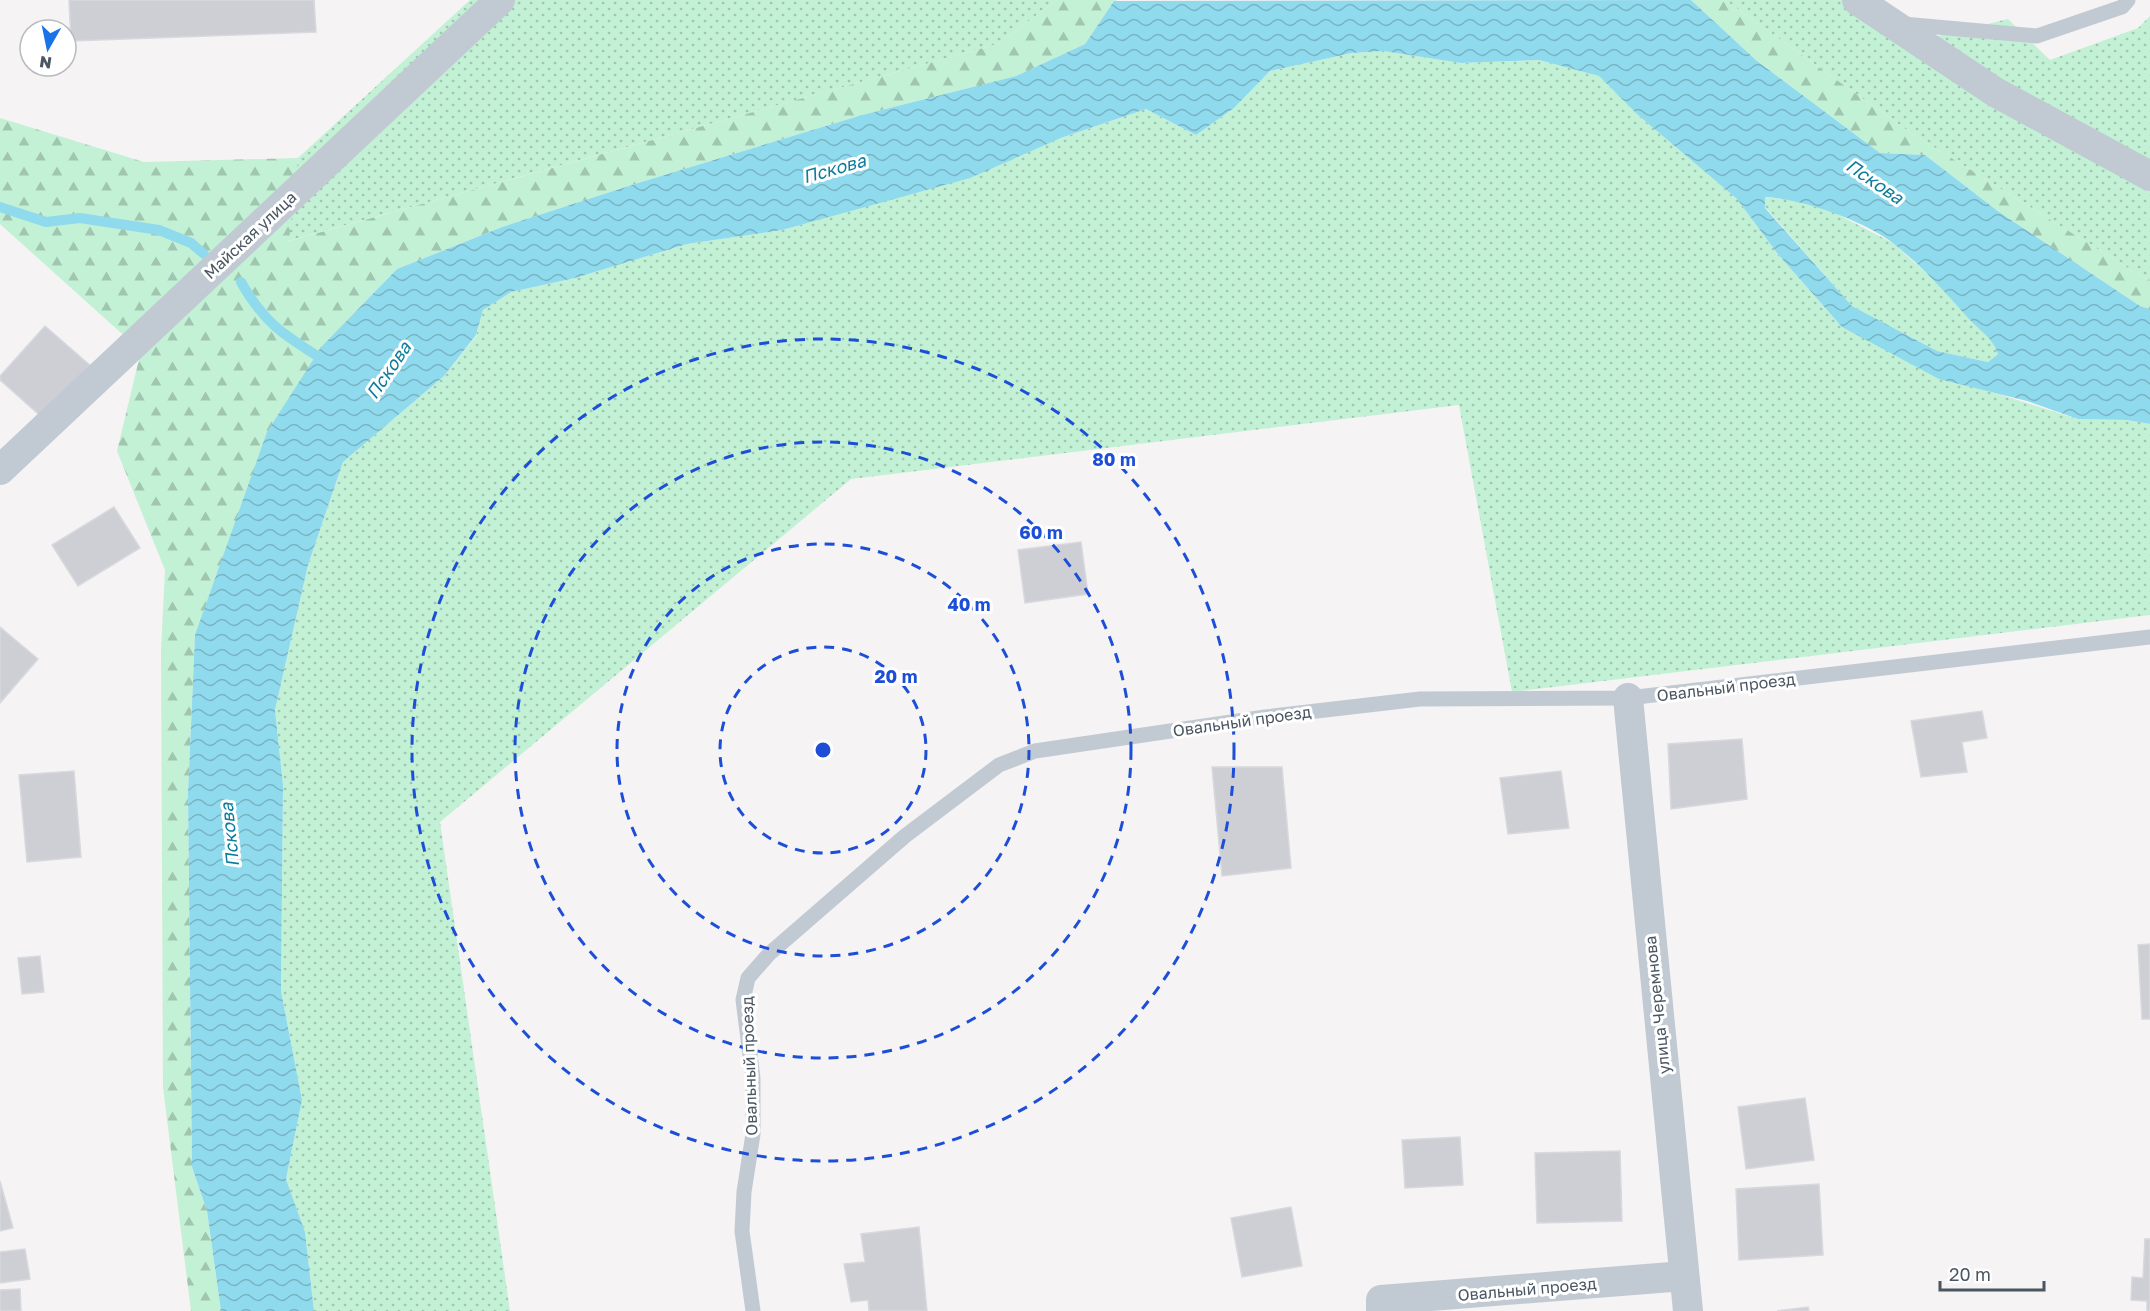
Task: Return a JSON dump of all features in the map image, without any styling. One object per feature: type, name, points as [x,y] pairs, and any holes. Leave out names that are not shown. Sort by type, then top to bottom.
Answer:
[{"type":"street","name":"Майская улица","points":[[0,470],[500,0]]},
{"type":"street","points":[[1857,0],[1995,92],[2150,176]]},
{"type":"street","name":"улица Черемнова","points":[[1628,698],[1688,1311]]},
{"type":"street","name":"Овальный проезд","points":[[1381,1311],[1381,1300],[1684,1276]]},
{"type":"lane","points":[[1892,23],[2037,36],[2122,7],[2128,0]]},
{"type":"lane","name":"Овальный проезд","points":[[753,1311],[742,1231],[744,1192],[753,1134],[753,1078],[743,1000],[748,978],[769,954],[904,836],[999,765],[1035,751],[1265,717],[1420,699],[1628,698],[2150,637]]},
{"type":"green space","points":[[470,0],[1057,0],[998,44],[288,241],[298,158]]},
{"type":"green space","points":[[1057,0],[1118,0],[1114,1],[1085,44],[1016,76],[862,115],[638,183],[502,227],[397,269],[322,346],[195,635],[188,793],[192,1167],[207,1211],[221,1311],[191,1311],[163,1087],[161,651],[165,570],[117,451],[141,351],[0,224],[0,118],[144,162],[298,158],[289,241],[998,44]]},
{"type":"green space","points":[[1691,0],[1725,0],[1908,131],[2150,280],[2150,309],[2140,306],[1999,212],[1925,155],[1880,153],[1757,61]]},
{"type":"green space","points":[[1725,0],[1843,0],[1909,43],[2008,19],[2050,60],[2138,28],[2150,16],[2150,280],[1908,131]]},
{"type":"green space","points":[[1383,51],[1461,63],[1539,60],[1599,76],[1638,115],[1737,199],[1777,253],[1842,327],[1985,390],[2078,419],[2127,420],[2150,424],[2150,615],[1512,692],[1459,405],[851,479],[440,822],[510,1311],[314,1311],[305,1232],[286,1179],[302,1100],[281,991],[283,785],[275,710],[308,565],[343,462],[444,376],[476,336],[483,310],[511,292],[575,278],[687,244],[782,230],[858,208],[1146,109],[1196,135],[1234,108],[1270,71],[1352,53]]},
{"type":"green space","points":[[1765,197],[1792,200],[1833,212],[1893,243],[1948,293],[1971,321],[1994,341],[1999,353],[1988,362],[1937,351],[1852,306],[1765,207]]},
{"type":"water","name":"Пскова","points":[[1691,0],[1757,61],[1880,153],[1925,155],[1999,212],[2140,306],[2150,309],[2150,424],[2127,420],[2078,419],[2027,401],[1939,379],[1842,327],[1777,253],[1737,199],[1638,115],[1599,76],[1539,60],[1461,63],[1383,51],[1352,53],[1270,71],[1234,108],[1196,135],[1146,109],[1061,138],[970,178],[782,230],[687,244],[575,278],[511,292],[483,310],[476,335],[444,376],[343,462],[308,565],[275,710],[283,785],[281,991],[302,1100],[286,1179],[305,1232],[314,1311],[221,1311],[207,1211],[192,1167],[188,793],[195,635],[267,432],[322,346],[397,269],[502,227],[638,183],[862,115],[1016,76],[1085,44],[1114,1]],"holes":[[[1765,197],[1832,213],[1882,235],[1904,252],[1943,290],[1993,343],[1998,354],[1988,362],[1937,351],[1852,306],[1765,208]]]},
{"type":"building","points":[[69,0],[314,0],[316,32],[78,41],[78,18],[70,18]]},
{"type":"building","points":[[45,326],[92,367],[45,420],[0,380],[0,376]]},
{"type":"building","points":[[114,507],[140,548],[78,586],[52,545]]},
{"type":"building","points":[[1081,542],[1088,594],[1025,603],[1018,550]]},
{"type":"building","points":[[0,627],[38,659],[0,703]]},
{"type":"building","points":[[1982,711],[1987,738],[1962,742],[1967,772],[1921,777],[1911,721]]},
{"type":"building","points":[[1742,739],[1747,799],[1671,809],[1668,744]]},
{"type":"building","points":[[1212,767],[1282,767],[1291,868],[1222,876]]},
{"type":"building","points":[[74,771],[81,857],[27,862],[19,775]]},
{"type":"building","points":[[1561,771],[1569,828],[1508,834],[1500,778]]},
{"type":"building","points":[[2150,944],[2150,1019],[2142,1019],[2138,945]]},
{"type":"building","points":[[40,956],[44,992],[22,994],[18,958]]},
{"type":"building","points":[[1805,1098],[1814,1160],[1746,1169],[1738,1107]]},
{"type":"building","points":[[1460,1137],[1463,1185],[1405,1188],[1402,1140]]},
{"type":"building","points":[[1620,1151],[1622,1221],[1537,1223],[1535,1153]]},
{"type":"building","points":[[0,1181],[13,1228],[0,1231]]},
{"type":"building","points":[[1819,1184],[1823,1255],[1739,1260],[1736,1189]]},
{"type":"building","points":[[1291,1207],[1302,1266],[1242,1277],[1231,1218]]},
{"type":"building","points":[[919,1227],[927,1311],[869,1311],[868,1300],[851,1302],[844,1264],[865,1262],[861,1234]]},
{"type":"building","points":[[2145,1239],[2150,1239],[2150,1311],[2147,1311],[2147,1301],[2131,1300],[2132,1277],[2143,1278]]},
{"type":"building","points":[[25,1249],[30,1279],[0,1283],[0,1252]]},
{"type":"building","points":[[20,1289],[21,1311],[0,1311],[0,1290]]},
{"type":"building","points":[[1808,1307],[1809,1311],[1777,1311]]},
{"type":"waterway","points":[[0,207],[46,222],[80,218],[159,230],[191,243],[204,254]]},
{"type":"waterway","points":[[241,282],[268,320],[300,345],[327,362]]}]
